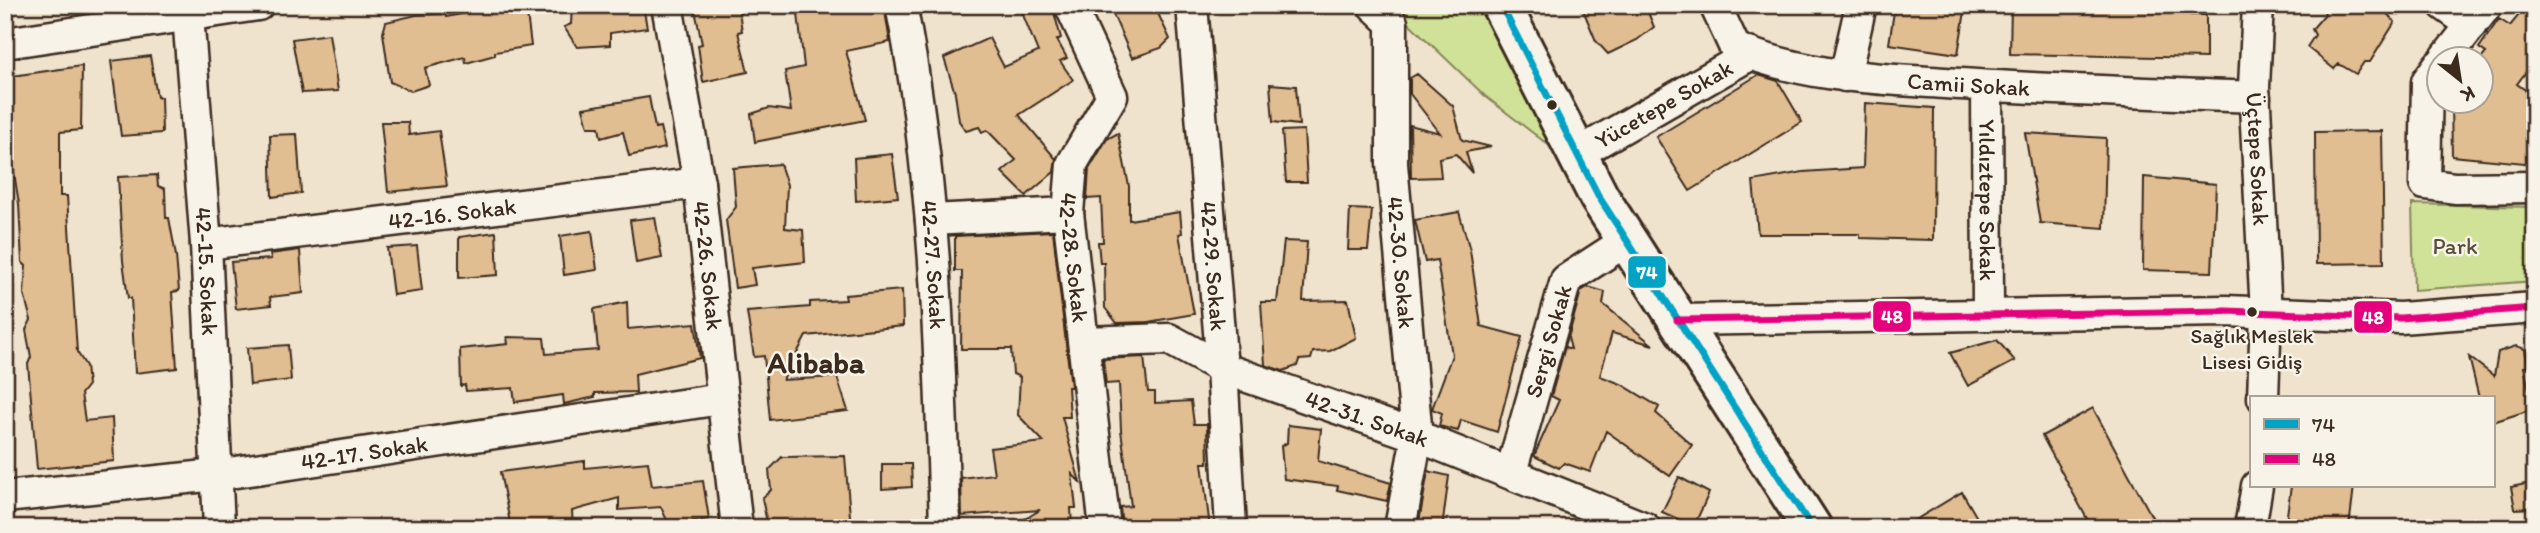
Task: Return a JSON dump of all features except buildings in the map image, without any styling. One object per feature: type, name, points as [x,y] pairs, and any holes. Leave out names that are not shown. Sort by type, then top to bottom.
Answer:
[{"type":"street","points":[[5,43],[258,5]]},
{"type":"street","name":"42-26. Sokak","points":[[667,5],[699,183],[737,528]]},
{"type":"street","name":"42-27. Sokak","points":[[901,5],[917,85],[931,220],[940,350],[944,528]]},
{"type":"street","name":"42-28. Sokak","points":[[1070,5],[1112,96],[1072,164],[1068,213],[1105,528]]},
{"type":"street","name":"42-29. Sokak","points":[[1192,5],[1223,368],[1231,528]]},
{"type":"street","name":"42-30. Sokak","points":[[1373,5],[1392,23],[1392,164],[1417,436],[1400,528]]},
{"type":"street","points":[[1501,5],[1577,154],[1626,241],[1812,528]]},
{"type":"street","name":"Camii Sokak","points":[[1715,5],[1735,48],[1772,64],[1844,76],[1987,86],[2255,97]]},
{"type":"street","points":[[1844,76],[1861,5]]},
{"type":"street","name":"Üçtepe Sokak","points":[[2258,5],[2255,97],[2266,313],[2263,396]]},
{"type":"street","points":[[2444,5],[2479,15],[2455,46]]},
{"type":"street","name":"42-15. Sokak","points":[[188,15],[206,244],[219,528]]},
{"type":"street","name":"Yücetepe Sokak","points":[[1577,154],[1751,54]]},
{"type":"street","name":"Yıldıztepe Sokak","points":[[1987,86],[1988,315]]},
{"type":"street","points":[[2427,116],[2426,184],[2455,188],[2535,187]]},
{"type":"street","name":"42-16. Sokak","points":[[206,244],[699,183]]},
{"type":"street","points":[[931,220],[1068,213]]},
{"type":"street","name":"Sergi Sokak","points":[[1511,472],[1566,280],[1626,241]]},
{"type":"street","points":[[1677,320],[2266,313],[2400,318],[2534,312]]},
{"type":"street","name":"42-31. Sokak","points":[[1084,342],[1169,339],[1223,368],[1417,436],[1645,528]]},
{"type":"street","name":"42-17. Sokak","points":[[5,497],[216,475],[721,399]]},
{"type":"street","points":[[2249,528],[2257,488]]},
{"type":"green space","points":[[1390,5],[1477,5],[1568,160],[1485,96]]},
{"type":"green space","name":"Park","points":[[2412,204],[2535,207],[2535,281],[2414,290]]},
{"type":"transit line","name":"74","points":[[1501,5],[1599,197],[1812,528]]},
{"type":"transit line","name":"48","points":[[1677,320],[2226,311],[2400,318],[2535,308]]},
{"type":"place","name":"Sağlık Meslek Lisesi Gidiş","points":[[2252,312]]},
{"type":"district","name":"Alibaba","points":[[816,363]]}]
